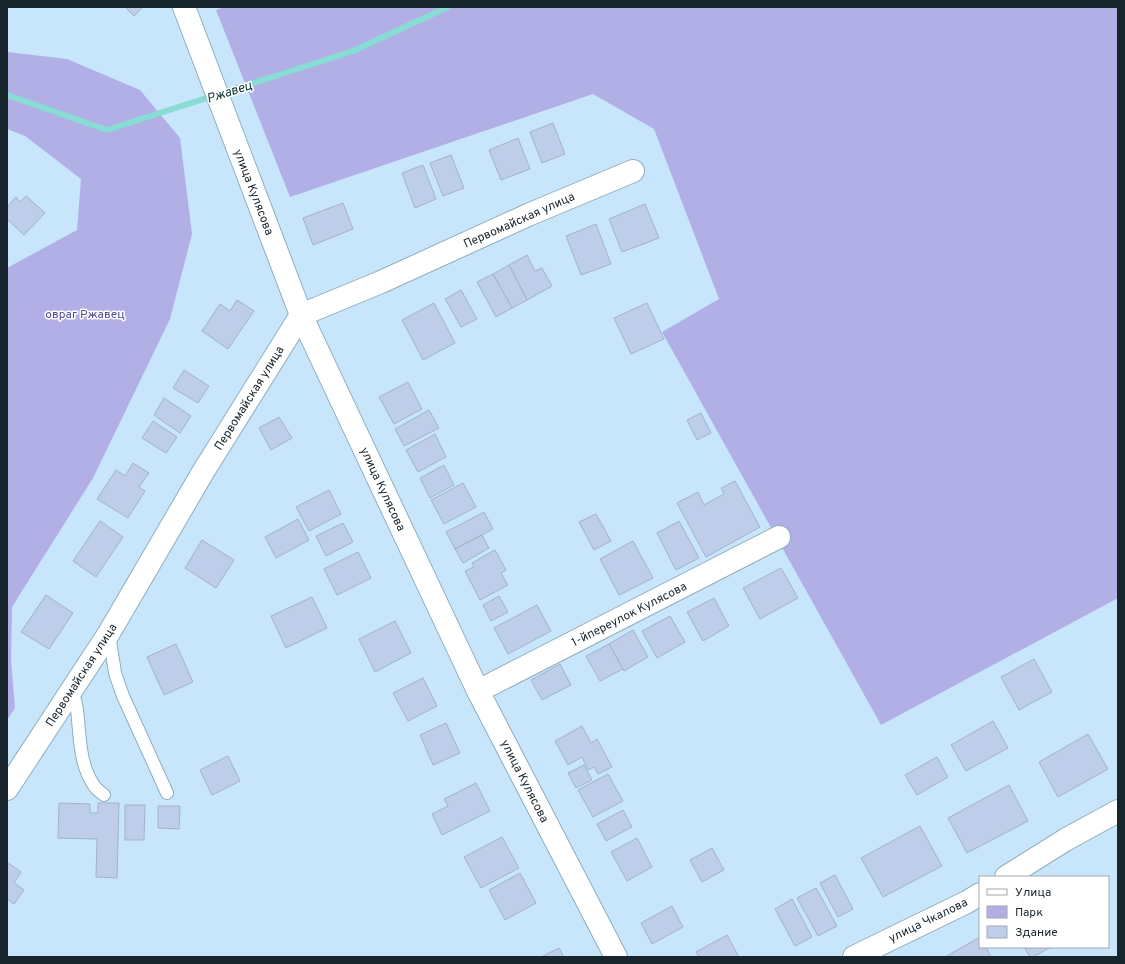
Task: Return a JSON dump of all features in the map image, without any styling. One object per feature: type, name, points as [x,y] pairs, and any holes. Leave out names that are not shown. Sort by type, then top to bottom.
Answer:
[{"type":"street","name":"улица Кулясова","points":[[184,7],[301,316],[478,691],[616,957]]},
{"type":"street","name":"Первомайская улица","points":[[7,789],[109,633],[204,472],[301,316],[381,282],[528,215],[632,171]]},
{"type":"street","name":"1-йпереулок Кулясова","points":[[478,691],[779,537]]},
{"type":"street","points":[[1008,876],[1065,840],[1118,811]]},
{"type":"street","name":"улица Чкалова","points":[[854,957],[967,902],[979,895]]},
{"type":"lane","points":[[109,633],[115,673],[123,696],[167,793]]},
{"type":"lane","points":[[72,689],[77,708],[78,737],[88,776],[93,786],[104,795]]},
{"type":"green space","points":[[225,7],[1118,7],[1118,598],[881,725],[662,332],[719,299],[654,129],[593,94],[290,197],[216,10]]},
{"type":"green space","name":"овраг Ржавец","points":[[7,52],[67,59],[140,90],[180,138],[192,234],[170,319],[93,478],[12,607],[11,660],[15,708],[7,720],[7,268],[77,230],[81,179],[25,136],[7,129]]},
{"type":"building","points":[[125,7],[143,7],[134,16]]},
{"type":"building","points":[[553,123],[565,154],[542,163],[530,132]]},
{"type":"building","points":[[518,138],[530,169],[501,180],[489,150]]},
{"type":"building","points":[[451,155],[464,188],[443,196],[430,163]]},
{"type":"building","points":[[423,165],[436,199],[415,208],[402,173]]},
{"type":"building","points":[[26,196],[45,213],[24,235],[7,219],[7,207],[16,197],[20,202]]},
{"type":"building","points":[[343,203],[353,229],[313,245],[303,218]]},
{"type":"building","points":[[645,204],[659,238],[622,252],[609,219]]},
{"type":"building","points":[[596,224],[611,264],[581,275],[566,236]]},
{"type":"building","points":[[527,255],[535,271],[542,268],[552,286],[527,300],[509,265]]},
{"type":"building","points":[[509,265],[527,300],[512,308],[493,274]]},
{"type":"building","points":[[493,274],[512,308],[496,317],[477,282]]},
{"type":"building","points":[[461,290],[477,319],[461,327],[445,299]]},
{"type":"building","points":[[237,300],[254,311],[228,349],[202,331],[220,304],[230,311]]},
{"type":"building","points":[[434,303],[455,343],[423,360],[402,320]]},
{"type":"building","points":[[647,303],[664,339],[631,354],[614,318]]},
{"type":"building","points":[[184,370],[209,386],[198,403],[173,388]]},
{"type":"building","points":[[408,382],[422,409],[394,424],[379,397]]},
{"type":"building","points":[[164,398],[191,416],[180,433],[154,415]]},
{"type":"building","points":[[429,410],[439,428],[404,446],[395,429]]},
{"type":"building","points":[[701,413],[711,433],[697,440],[687,420]]},
{"type":"building","points":[[279,417],[292,438],[271,450],[259,428]]},
{"type":"building","points":[[153,421],[177,437],[166,453],[142,438]]},
{"type":"building","points":[[435,434],[446,457],[418,472],[406,450]]},
{"type":"building","points":[[133,463],[149,473],[139,487],[145,491],[128,518],[97,499],[116,470],[125,476]]},
{"type":"building","points":[[444,465],[454,485],[430,498],[420,478]]},
{"type":"building","points":[[735,481],[760,527],[706,557],[677,503],[698,492],[704,505],[724,494],[721,488]]},
{"type":"building","points":[[463,483],[476,507],[444,524],[431,500]]},
{"type":"building","points":[[329,490],[341,514],[309,531],[296,507]]},
{"type":"building","points":[[484,512],[493,529],[455,549],[446,532]]},
{"type":"building","points":[[596,514],[611,541],[594,550],[579,522]]},
{"type":"building","points":[[298,519],[309,540],[276,558],[265,537]]},
{"type":"building","points":[[100,521],[123,537],[96,577],[73,561]]},
{"type":"building","points":[[679,521],[699,558],[676,570],[657,533]]},
{"type":"building","points":[[343,523],[353,542],[326,556],[316,536]]},
{"type":"building","points":[[482,535],[489,548],[463,563],[455,549]]},
{"type":"building","points":[[202,540],[234,560],[216,588],[185,568]]},
{"type":"building","points":[[633,541],[653,578],[619,595],[600,559]]},
{"type":"building","points":[[495,550],[506,570],[501,573],[508,585],[480,600],[465,571],[474,567],[472,563]]},
{"type":"building","points":[[358,552],[371,578],[337,595],[324,569]]},
{"type":"building","points":[[781,568],[798,598],[760,619],[743,588]]},
{"type":"building","points":[[46,595],[73,613],[49,649],[21,632]]},
{"type":"building","points":[[499,596],[508,612],[491,621],[483,605]]},
{"type":"building","points":[[312,597],[327,628],[286,648],[271,616]]},
{"type":"building","points":[[714,598],[729,626],[703,641],[687,612]]},
{"type":"building","points":[[537,605],[551,631],[508,654],[494,628]]},
{"type":"building","points":[[670,616],[685,642],[657,658],[642,631]]},
{"type":"building","points":[[395,621],[411,653],[375,672],[359,639]]},
{"type":"building","points":[[633,630],[648,657],[624,671],[609,644]]},
{"type":"building","points":[[176,644],[193,682],[164,695],[147,657]]},
{"type":"building","points":[[609,644],[623,669],[600,681],[586,656]]},
{"type":"building","points":[[1034,659],[1052,692],[1019,710],[1001,677]]},
{"type":"building","points":[[560,664],[571,685],[542,700],[531,680]]},
{"type":"building","points":[[423,678],[437,706],[408,721],[393,693]]},
{"type":"building","points":[[993,721],[1008,748],[966,771],[951,745]]},
{"type":"building","points":[[446,723],[460,753],[433,765],[420,735]]},
{"type":"building","points":[[582,726],[591,743],[597,739],[612,767],[598,774],[594,767],[588,770],[582,757],[568,765],[555,741]]},
{"type":"building","points":[[1088,734],[1108,769],[1058,797],[1039,762]]},
{"type":"building","points":[[228,756],[240,781],[212,795],[200,770]]},
{"type":"building","points":[[937,757],[948,777],[917,795],[905,775]]},
{"type":"building","points":[[584,765],[592,780],[576,788],[568,773]]},
{"type":"building","points":[[608,774],[623,801],[593,817],[578,790]]},
{"type":"building","points":[[476,783],[490,811],[442,835],[432,814],[448,806],[444,799]]},
{"type":"building","points":[[1009,785],[1028,821],[967,853],[948,818]]},
{"type":"building","points":[[59,803],[90,804],[90,813],[98,813],[98,803],[119,803],[117,878],[96,877],[97,839],[58,838]]},
{"type":"building","points":[[125,805],[145,805],[144,840],[125,840]]},
{"type":"building","points":[[158,806],[180,806],[179,829],[158,828]]},
{"type":"building","points":[[623,810],[632,827],[606,841],[597,824]]},
{"type":"building","points":[[920,826],[942,866],[883,897],[861,858]]},
{"type":"building","points":[[502,837],[519,868],[481,888],[464,857]]},
{"type":"building","points":[[637,838],[652,867],[627,881],[611,852]]},
{"type":"building","points":[[712,848],[724,870],[702,882],[690,860]]},
{"type":"building","points":[[7,862],[21,872],[14,883],[24,890],[14,904],[7,899]]},
{"type":"building","points":[[520,873],[536,903],[505,920],[489,890]]},
{"type":"building","points":[[835,875],[853,909],[838,917],[820,883]]},
{"type":"building","points":[[816,888],[837,926],[818,936],[797,898]]},
{"type":"building","points":[[792,899],[812,937],[795,946],[775,909]]},
{"type":"building","points":[[672,906],[683,927],[652,944],[641,923]]},
{"type":"building","points":[[727,935],[739,957],[699,957],[696,952]]},
{"type":"building","points":[[979,938],[979,948],[986,948],[991,957],[945,957]]},
{"type":"building","points":[[559,948],[564,957],[541,957]]},
{"type":"building","points":[[1025,948],[1049,948],[1033,957],[1030,957]]},
{"type":"waterway","name":"Ржавец","points":[[7,95],[107,130],[353,51],[448,7]]}]
